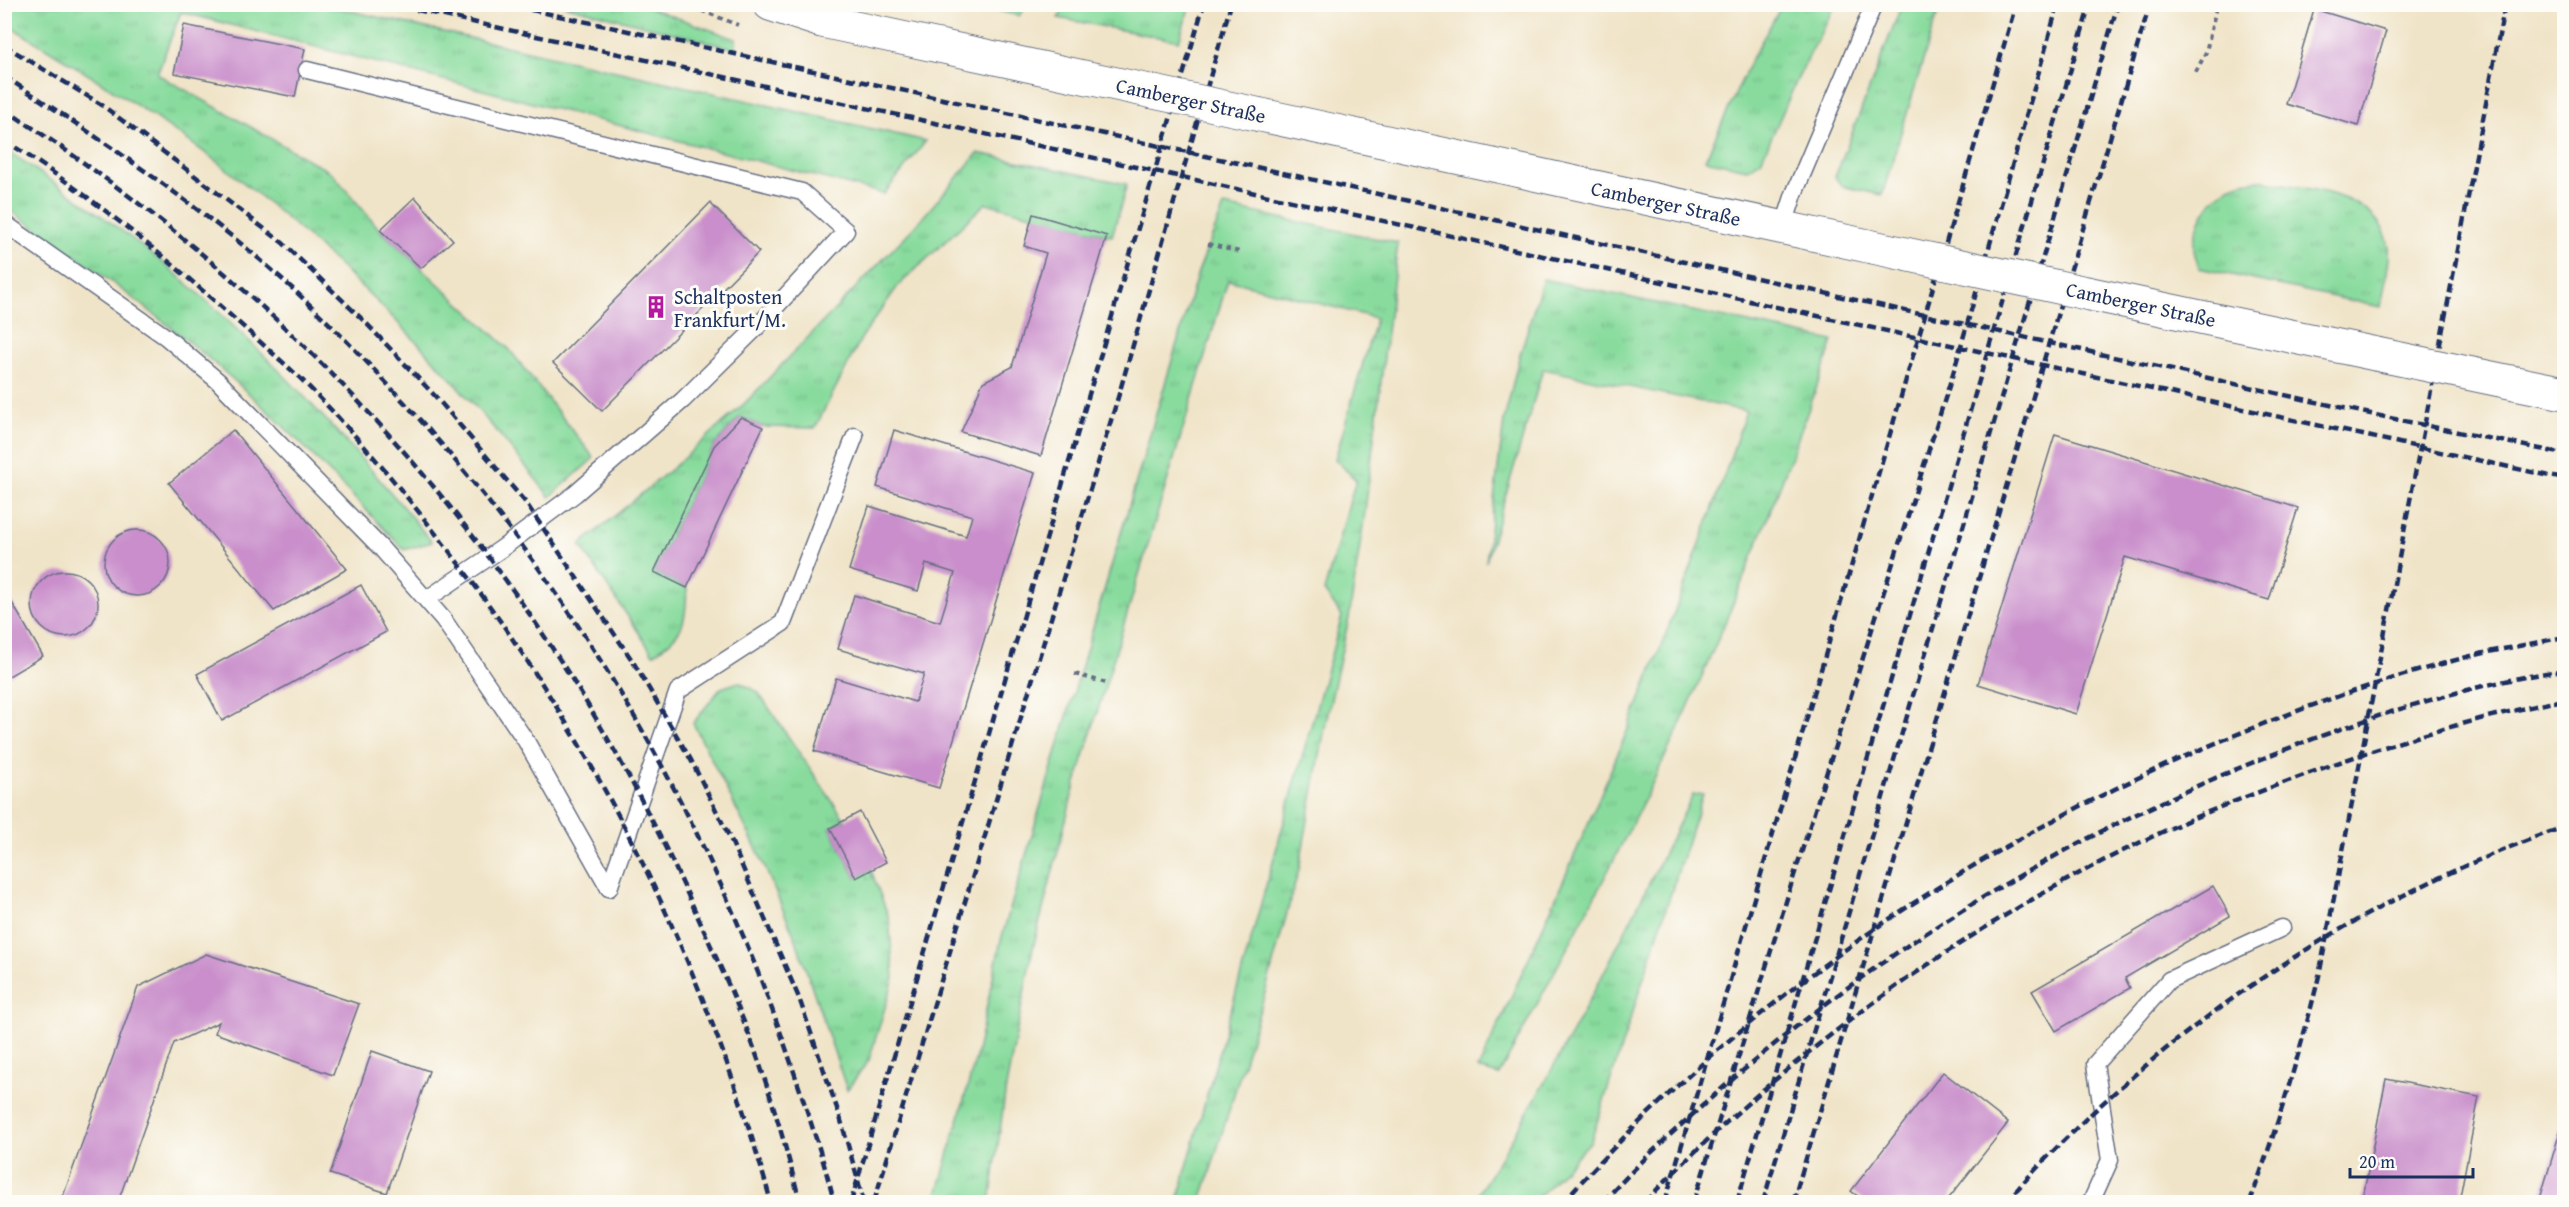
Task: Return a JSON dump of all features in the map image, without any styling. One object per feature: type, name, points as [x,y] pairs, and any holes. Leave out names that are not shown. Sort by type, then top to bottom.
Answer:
[{"type":"street","name":"Camberger Straße","points":[[770,4],[822,21],[1043,69],[2086,293],[2565,393]]},
{"type":"lane","points":[[1784,228],[1794,194],[1874,4]]},
{"type":"lane","points":[[307,70],[802,192],[846,231],[757,327],[684,400],[575,494],[501,549],[427,599]]},
{"type":"lane","points":[[4,223],[166,337],[218,381],[381,548],[443,619],[526,741],[609,888],[678,691],[783,622],[855,436]]},
{"type":"lane","points":[[2091,1203],[2110,1160],[2095,1064],[2169,980],[2282,928]]},
{"type":"path","points":[[2196,72],[2206,52],[2217,4]]},
{"type":"path","points":[[1208,244],[1240,252]]},
{"type":"path","points":[[1075,674],[1106,683]]},
{"type":"green space","points":[[1027,4],[1019,16],[976,5]]},
{"type":"green space","points":[[1902,4],[1940,5],[1882,195],[1842,186],[1835,177]]},
{"type":"green space","points":[[4,5],[324,5],[926,141],[884,194],[181,12],[157,74],[332,173],[380,230],[509,349],[594,458],[550,497],[442,369],[365,289],[324,251],[211,157],[124,97],[5,23]]},
{"type":"green space","points":[[563,5],[642,5],[736,39],[736,49]]},
{"type":"green space","points":[[1067,5],[1190,5],[1179,41],[1058,18]]},
{"type":"green space","points":[[1782,5],[1835,5],[1797,80],[1761,161],[1747,169],[1705,160],[1752,58]]},
{"type":"green space","points":[[5,149],[133,239],[209,303],[309,401],[372,470],[432,542],[404,550],[302,444],[209,359],[124,291],[5,207]]},
{"type":"green space","points":[[978,153],[1127,184],[1112,236],[986,203],[898,286],[862,337],[815,428],[763,427],[740,417],[714,446],[654,572],[687,588],[684,620],[681,627],[672,640],[653,654],[580,545],[676,465],[744,404],[917,224]]},
{"type":"green space","points":[[2262,180],[2338,196],[2356,204],[2371,215],[2383,229],[2389,247],[2381,307],[2199,268],[2194,250],[2195,234],[2211,203],[2231,186]]},
{"type":"green space","points":[[1224,206],[1398,243],[1364,519],[1349,618],[1326,722],[1299,869],[1265,993],[1201,1202],[1177,1202],[1342,616],[1324,591],[1356,480],[1335,459],[1376,318],[1228,280],[1072,796],[1032,952],[1006,1087],[990,1202],[935,1202],[976,1057],[1001,940],[1198,272]]},
{"type":"green space","points":[[1543,279],[1833,341],[1744,578],[1667,754],[1588,910],[1499,1075],[1478,1069],[1552,907],[1622,744],[1687,579],[1746,411],[1543,369],[1486,562],[1504,421],[1519,358]]},
{"type":"green space","points":[[739,682],[758,692],[845,820],[830,828],[856,878],[871,870],[889,918],[894,978],[869,1060],[847,1090],[796,940],[760,856],[693,723],[721,688]]},
{"type":"green space","points":[[1703,794],[1591,1141],[1534,1202],[1473,1202],[1561,1052],[1693,795]]},
{"type":"building","points":[[2314,9],[2386,31],[2358,126],[2286,104]]},
{"type":"building","points":[[184,25],[305,49],[295,97],[174,73]]},
{"type":"building","points":[[415,197],[453,240],[421,268],[380,230]]},
{"type":"building","name":"Schaltposten Frankfurt/M.","points":[[710,203],[759,252],[602,411],[553,363]]},
{"type":"building","points":[[1033,214],[1107,236],[1041,456],[961,432],[983,382],[1012,367],[1046,253],[1024,246]]},
{"type":"building","points":[[741,417],[763,427],[687,588],[654,572],[714,446]]},
{"type":"building","points":[[233,430],[347,569],[274,611],[169,483]]},
{"type":"building","points":[[894,430],[1035,473],[939,788],[814,751],[836,678],[915,702],[924,674],[838,649],[854,595],[940,622],[955,573],[926,564],[918,591],[849,570],[869,506],[966,536],[972,516],[877,487]]},
{"type":"building","points":[[2055,434],[2298,508],[2269,600],[2125,557],[2076,714],[1978,684]]},
{"type":"building","points":[[137,530],[150,533],[160,540],[167,550],[170,563],[167,576],[160,586],[150,593],[137,596],[124,593],[114,586],[107,576],[104,563],[107,550],[114,540],[124,533]]},
{"type":"building","points":[[71,571],[89,580],[96,591],[98,604],[96,617],[89,628],[78,635],[59,637],[41,628],[34,617],[32,598],[41,580],[52,573]]},
{"type":"building","points":[[361,585],[386,632],[222,721],[197,674]]},
{"type":"building","points":[[4,589],[43,656],[4,679]]},
{"type":"building","points":[[860,812],[886,862],[856,878],[830,828]]},
{"type":"building","points":[[2213,886],[2230,916],[2125,978],[2130,988],[2056,1031],[2032,991]]},
{"type":"building","points":[[206,954],[359,1004],[333,1075],[215,1033],[219,1022],[174,1043],[118,1202],[61,1202],[138,987]]},
{"type":"building","points":[[372,1051],[429,1071],[387,1193],[330,1174]]},
{"type":"building","points":[[1943,1072],[2008,1123],[1946,1202],[1866,1202],[1851,1191]]},
{"type":"building","points":[[2386,1079],[2479,1097],[2459,1202],[2362,1202]]},
{"type":"building","points":[[2564,1118],[2564,1202],[2539,1202]]},
{"type":"railway","points":[[390,4],[2564,479]]},
{"type":"railway","points":[[504,4],[1238,163],[2366,413],[2564,454]]},
{"type":"railway","points":[[851,1202],[1204,4]]},
{"type":"railway","points":[[874,1202],[1119,394],[1231,4]]},
{"type":"railway","points":[[1665,1202],[2016,4]]},
{"type":"railway","points":[[1694,1202],[1792,882],[1955,367],[2058,4]]},
{"type":"railway","points":[[1737,1202],[2090,4]]},
{"type":"railway","points":[[1763,1202],[2118,4]]},
{"type":"railway","points":[[1793,1202],[2150,4]]},
{"type":"railway","points":[[2250,1202],[2288,1090],[2319,976],[2505,4]]},
{"type":"railway","points":[[4,45],[102,105],[283,243],[366,323],[436,397],[526,503],[632,660],[691,760],[729,836],[799,998],[840,1117],[864,1202]]},
{"type":"railway","points":[[4,76],[97,137],[157,180],[245,247],[302,297],[391,388],[458,464],[520,543],[578,625],[631,711],[679,799],[723,890],[762,983],[796,1078],[834,1202]]},
{"type":"railway","points":[[4,109],[117,187],[223,272],[321,363],[411,460],[494,564],[569,674],[637,791],[697,915],[751,1039],[781,1132],[800,1202]]},
{"type":"railway","points":[[4,140],[66,182],[154,249],[298,376],[354,434],[389,475],[495,614],[547,692],[595,772],[638,854],[677,938],[712,1024],[744,1112],[771,1202]]},
{"type":"railway","points":[[1563,1202],[1656,1106],[1756,1018],[1863,937],[1975,865],[2093,800],[2214,744],[2339,696],[2467,657],[2564,637]]},
{"type":"railway","points":[[1603,1202],[1683,1123],[1733,1079],[1859,979],[1992,892],[2061,853],[2132,816],[2205,783],[2314,739],[2384,714],[2455,693],[2564,670]]},
{"type":"railway","points":[[1645,1202],[1760,1092],[1824,1040],[1890,991],[1958,945],[2098,863],[2213,810],[2356,757],[2424,734],[2494,715],[2564,700]]},
{"type":"railway","points":[[2006,1202],[2064,1141],[2126,1083],[2192,1029],[2261,979],[2333,933],[2408,893],[2485,857],[2564,827]]},
{"type":"place","name":"Schaltposten Frankfurt/M.","points":[[656,307]]}]
